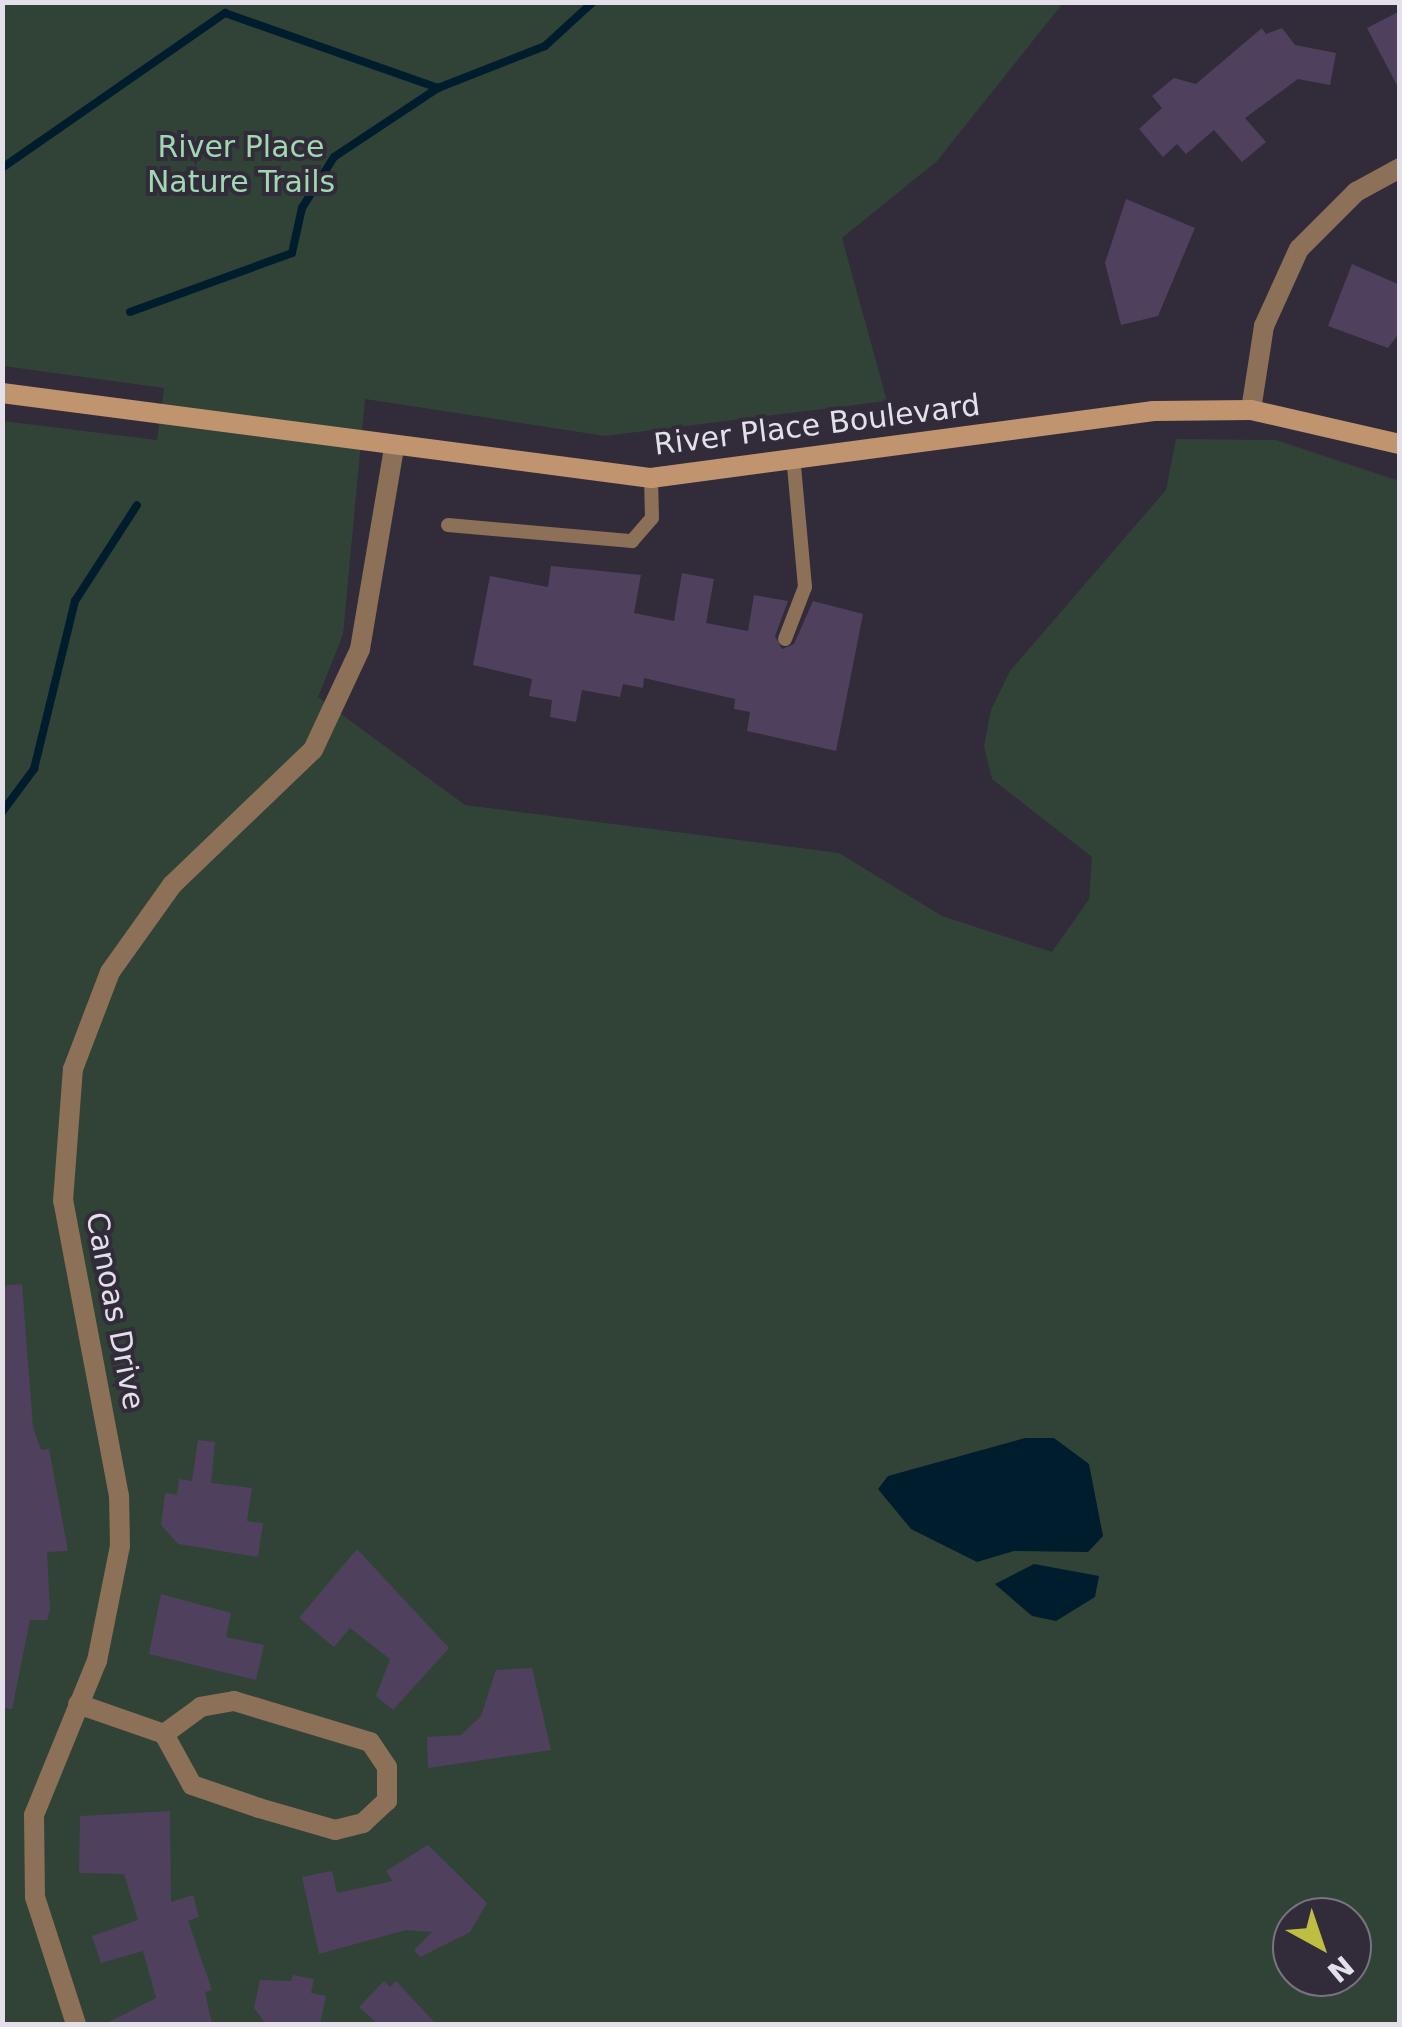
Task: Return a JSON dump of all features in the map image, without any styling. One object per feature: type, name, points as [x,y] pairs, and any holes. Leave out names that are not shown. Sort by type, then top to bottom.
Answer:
[{"type":"street","points":[[1251,410],[1264,326],[1299,249],[1356,192],[1400,168]]},
{"type":"street","name":"River Place Boulevard","points":[[2,392],[651,478],[794,464],[1093,418],[1251,410],[1400,444]]},
{"type":"street","name":"Canoas Drive","points":[[76,2024],[35,1897],[30,1858],[43,1780],[78,1704],[112,1614],[120,1546],[119,1496],[63,1201],[73,1069],[110,972],[172,884],[313,750],[357,662],[394,446]]},
{"type":"street","points":[[78,1704],[164,1734],[192,1785],[259,1808],[335,1830],[364,1823],[386,1801],[388,1767],[370,1742],[268,1711],[234,1701],[202,1707],[164,1734]]},
{"type":"lane","points":[[785,639],[805,587],[794,464]]},
{"type":"lane","points":[[448,524],[632,541],[652,518],[651,478]]},
{"type":"green space","name":"River Place Nature Trails","points":[[3,3],[1063,3],[937,161],[842,238],[887,401],[605,436],[365,399],[343,635],[318,697],[465,805],[839,853],[942,916],[1052,952],[1089,899],[1092,857],[992,779],[984,746],[991,710],[1010,671],[1166,490],[1176,439],[1276,440],[1399,481],[1399,2024],[3,2024],[3,421],[157,440],[164,388],[3,366]]},
{"type":"water","points":[[1025,1438],[1054,1438],[1089,1464],[1103,1536],[1088,1552],[1014,1551],[977,1562],[911,1529],[878,1489],[888,1476]]},
{"type":"water","points":[[1034,1564],[1099,1576],[1095,1597],[1056,1621],[1032,1616],[995,1584]]},
{"type":"building","points":[[1400,11],[1400,91],[1367,28]]},
{"type":"building","points":[[1262,28],[1266,34],[1282,28],[1295,45],[1336,53],[1330,85],[1298,79],[1245,118],[1266,142],[1242,162],[1214,130],[1186,154],[1177,144],[1163,157],[1139,129],[1162,108],[1152,96],[1174,78],[1196,84]]},
{"type":"building","points":[[1126,199],[1195,228],[1158,316],[1121,325],[1105,263]]},
{"type":"building","points":[[1352,264],[1400,285],[1400,332],[1388,348],[1328,326]]},
{"type":"building","points":[[551,566],[641,575],[634,613],[674,621],[682,573],[714,579],[706,623],[748,631],[754,595],[788,601],[775,636],[782,649],[794,644],[813,601],[863,614],[836,751],[747,731],[750,712],[734,709],[735,699],[644,678],[643,688],[623,684],[620,697],[582,690],[576,722],[550,717],[552,700],[529,696],[532,679],[473,665],[490,576],[548,587]]},
{"type":"building","points":[[22,1284],[33,1427],[41,1450],[49,1449],[68,1551],[47,1552],[50,1609],[47,1620],[30,1620],[12,1709],[2,1708],[2,1286]]},
{"type":"building","points":[[198,1440],[215,1442],[211,1483],[252,1488],[247,1521],[263,1523],[258,1557],[178,1544],[161,1525],[165,1493],[177,1495],[179,1479],[192,1481]]},
{"type":"building","points":[[357,1549],[449,1648],[393,1710],[376,1696],[390,1659],[350,1628],[334,1647],[299,1618]]},
{"type":"building","points":[[161,1594],[231,1613],[226,1637],[264,1645],[256,1680],[149,1654]]},
{"type":"building","points":[[532,1668],[551,1750],[428,1768],[427,1737],[461,1735],[481,1716],[496,1670]]},
{"type":"building","points":[[170,1811],[171,1902],[193,1895],[199,1917],[188,1921],[212,1990],[205,1992],[212,2024],[105,2024],[156,1998],[143,1951],[101,1963],[92,1936],[138,1920],[124,1874],[79,1873],[80,1816]]},
{"type":"building","points":[[428,1845],[487,1903],[470,1932],[420,1957],[414,1950],[432,1932],[406,1930],[319,1954],[302,1877],[332,1871],[337,1893],[393,1881],[386,1871]]},
{"type":"building","points":[[293,1975],[314,1979],[311,1993],[326,1996],[320,2024],[266,2024],[254,2008],[260,1980],[291,1981]]},
{"type":"building","points":[[384,1981],[390,1987],[396,1981],[436,2024],[378,2024],[359,2007]]},
{"type":"waterway","points":[[130,312],[292,253],[302,208],[334,157],[438,88],[545,46],[593,2]]},
{"type":"waterway","points":[[2,168],[225,13],[438,88]]},
{"type":"waterway","points":[[2,812],[34,769],[75,601],[137,505]]}]
